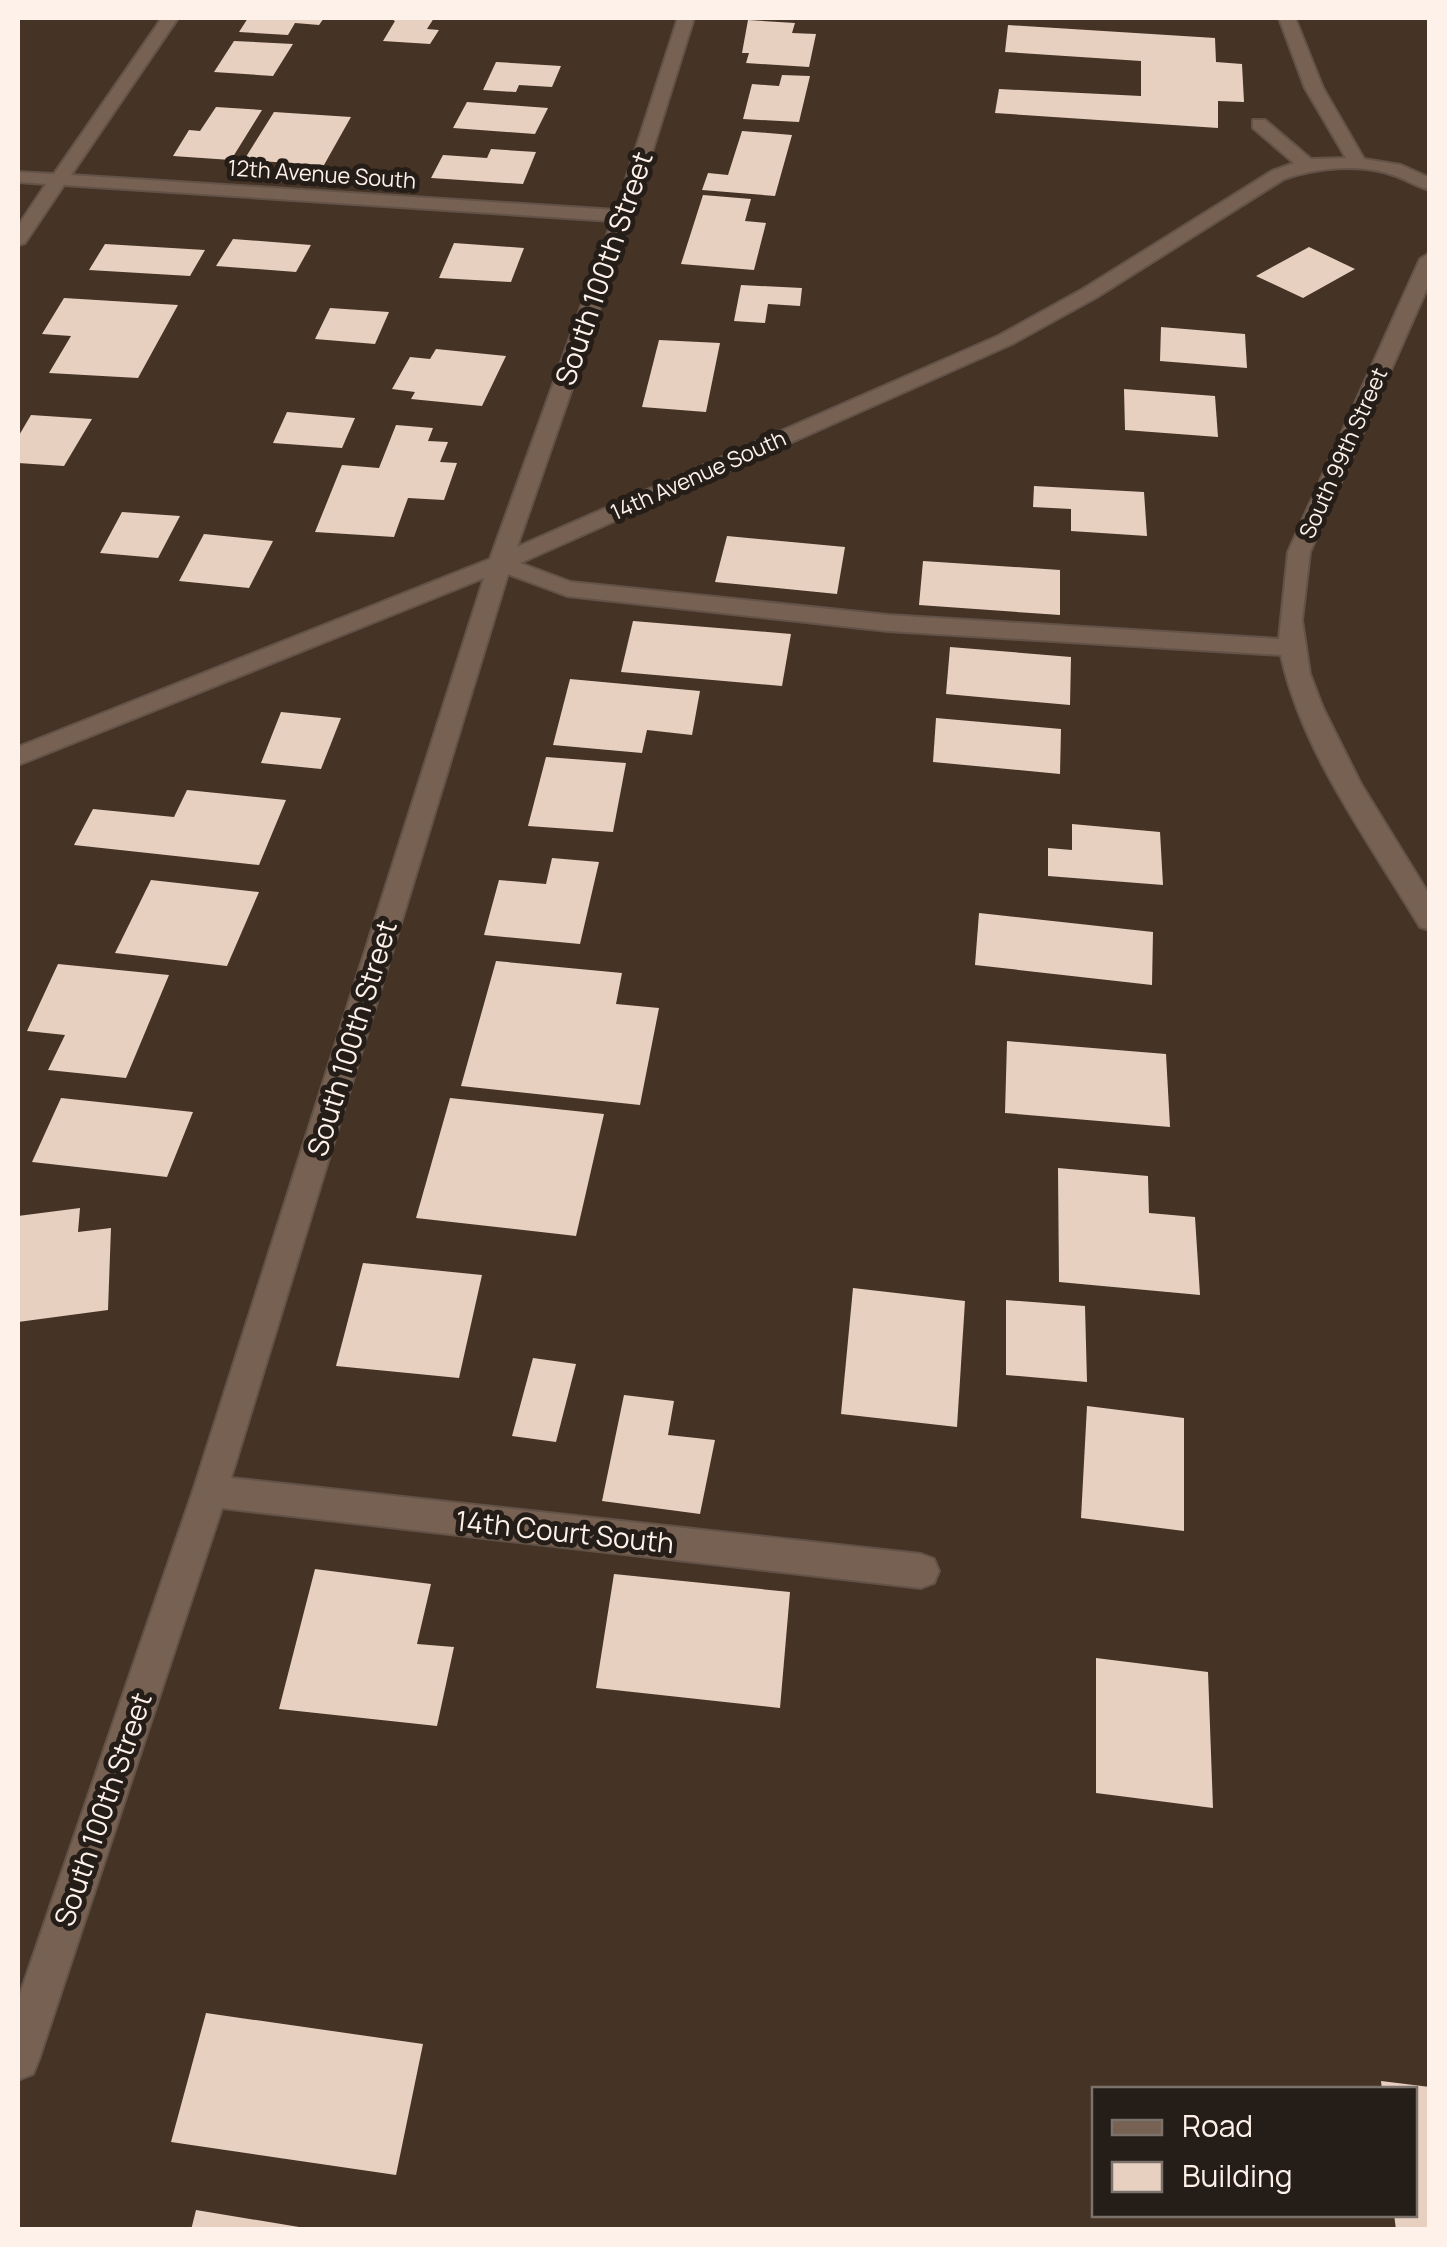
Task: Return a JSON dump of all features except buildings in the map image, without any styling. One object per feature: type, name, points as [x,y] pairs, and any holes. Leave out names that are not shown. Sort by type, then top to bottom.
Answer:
[{"type":"street","points":[[18,238],[170,18]]},
{"type":"street","name":"South 100th Street","points":[[18,2059],[210,1491],[500,563],[623,216],[686,18]]},
{"type":"street","points":[[1287,18],[1314,88],[1358,163],[1395,169],[1430,185]]},
{"type":"street","points":[[1259,124],[1307,165]]},
{"type":"street","name":"14th Avenue South","points":[[18,756],[500,563],[1005,340],[1090,293],[1278,175],[1307,165],[1358,163]]},
{"type":"street","name":"12th Avenue South","points":[[18,176],[623,216]]},
{"type":"street","name":"South 99th Street","points":[[1430,260],[1299,552],[1290,598],[1291,648],[1306,701],[1430,920]]},
{"type":"street","points":[[500,563],[567,589],[888,623],[1291,648]]},
{"type":"street","name":"14th Court South","points":[[210,1491],[920,1570]]}]
